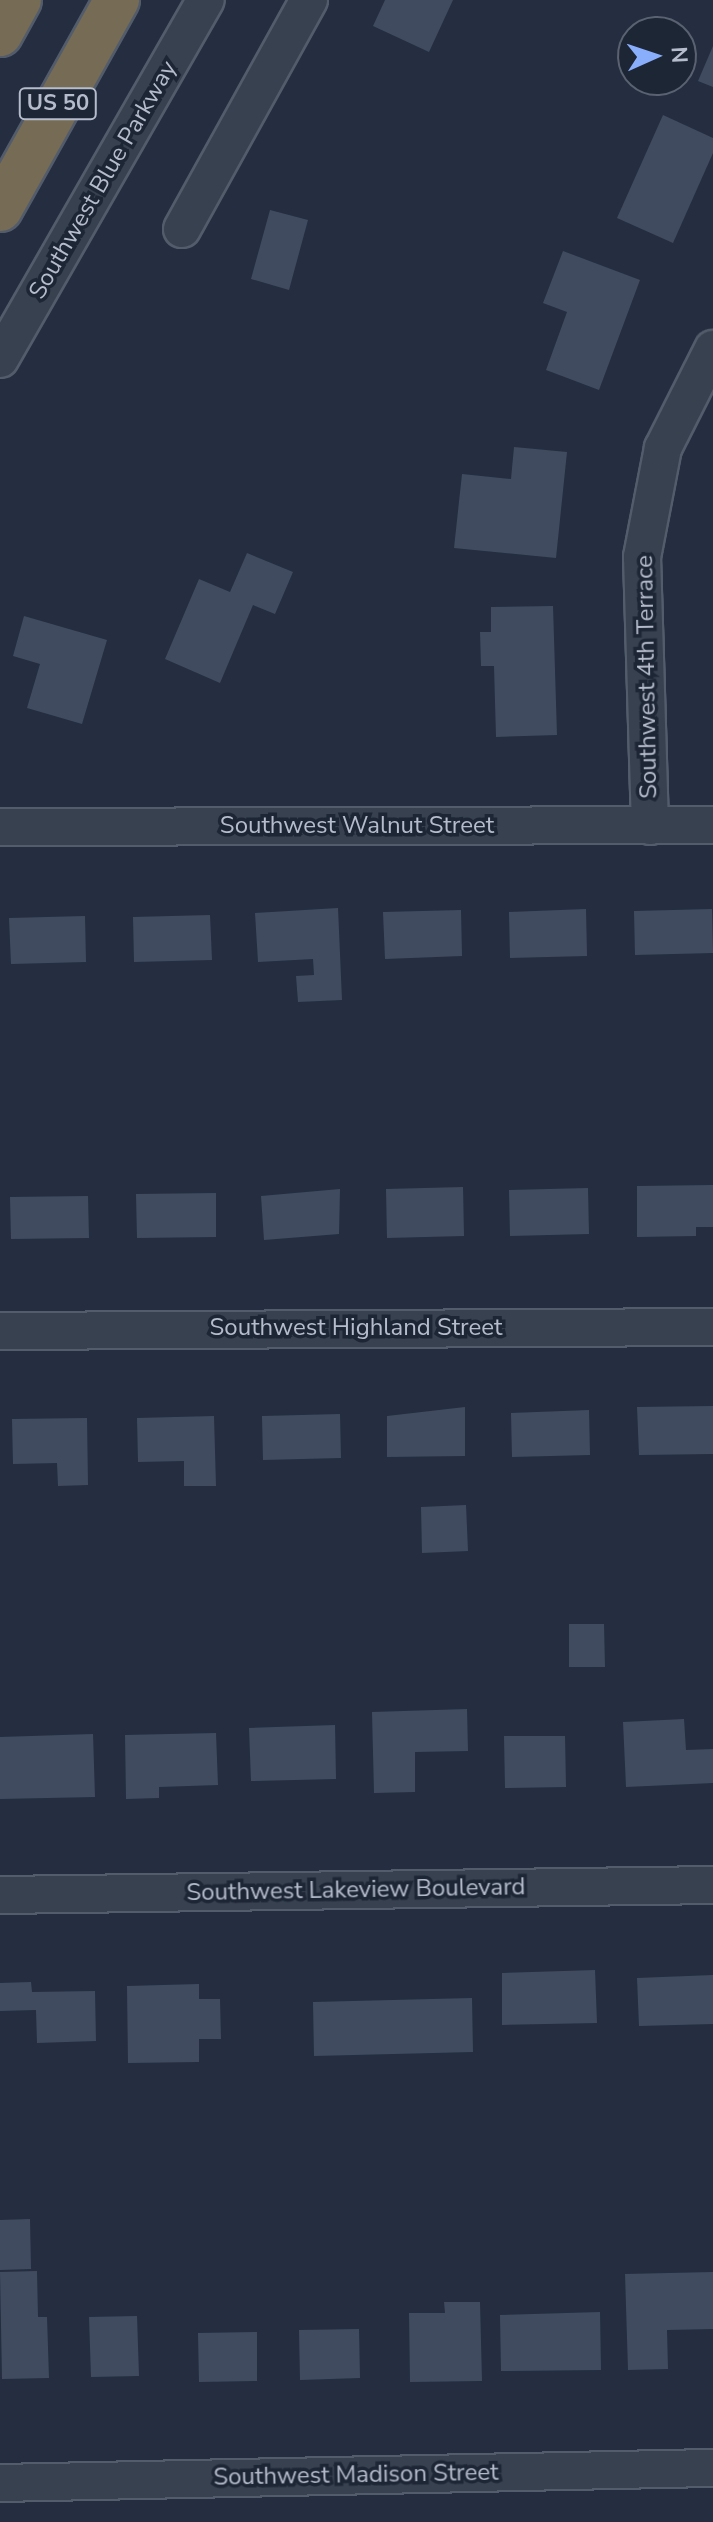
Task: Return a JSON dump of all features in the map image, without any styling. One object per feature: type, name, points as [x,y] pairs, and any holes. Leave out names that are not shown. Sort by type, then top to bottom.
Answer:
[{"type":"highway","points":[[0,34],[19,0]]},
{"type":"highway","name":"US 50","points":[[0,209],[117,0]]},
{"type":"street","name":"Southwest Blue Parkway","points":[[0,359],[206,0]]},
{"type":"street","points":[[182,229],[309,0]]},
{"type":"street","name":"Southwest 4th Terrace","points":[[650,826],[642,557],[663,448],[713,349]]},
{"type":"street","name":"Southwest Walnut Street","points":[[0,827],[713,825]]},
{"type":"street","name":"Southwest Highland Street","points":[[0,1331],[713,1327]]},
{"type":"street","name":"Southwest Lakeview Boulevard","points":[[0,1895],[713,1885]]},
{"type":"street","name":"Southwest Madison Street","points":[[0,2483],[713,2468]]},
{"type":"building","points":[[385,0],[453,0],[429,52],[373,26]]},
{"type":"building","points":[[713,46],[713,87],[698,81]]},
{"type":"building","points":[[663,115],[713,138],[713,153],[673,243],[617,218]]},
{"type":"building","points":[[270,210],[308,220],[289,290],[251,279]]},
{"type":"building","points":[[563,251],[640,280],[599,390],[546,370],[567,312],[543,303]]},
{"type":"building","points":[[514,447],[567,452],[556,558],[454,548],[462,474],[511,479]]},
{"type":"building","points":[[247,553],[293,572],[275,614],[253,605],[220,683],[165,659],[199,579],[230,592]]},
{"type":"building","points":[[553,606],[557,735],[496,737],[494,666],[481,666],[480,632],[491,632],[491,607]]},
{"type":"building","points":[[24,616],[107,640],[82,724],[27,708],[40,664],[13,656]]},
{"type":"building","points":[[338,908],[342,1000],[298,1002],[296,976],[314,975],[313,959],[258,962],[255,913]]},
{"type":"building","points":[[586,909],[587,956],[510,958],[509,912]]},
{"type":"building","points":[[712,909],[713,953],[635,955],[634,911]]},
{"type":"building","points":[[461,910],[462,956],[385,959],[383,912]]},
{"type":"building","points":[[210,915],[212,960],[134,962],[133,917]]},
{"type":"building","points":[[85,916],[86,962],[11,964],[9,918]]},
{"type":"building","points":[[713,1185],[713,1227],[696,1227],[696,1236],[637,1237],[637,1186]]},
{"type":"building","points":[[463,1187],[464,1236],[387,1238],[386,1189]]},
{"type":"building","points":[[588,1188],[589,1234],[510,1236],[509,1190]]},
{"type":"building","points":[[340,1189],[339,1234],[264,1240],[261,1196]]},
{"type":"building","points":[[216,1193],[216,1237],[137,1238],[136,1194]]},
{"type":"building","points":[[88,1196],[89,1238],[11,1239],[10,1197]]},
{"type":"building","points":[[713,1406],[713,1454],[639,1455],[637,1407]]},
{"type":"building","points":[[465,1407],[465,1456],[387,1457],[387,1416]]},
{"type":"building","points":[[589,1410],[590,1455],[512,1457],[511,1413]]},
{"type":"building","points":[[340,1414],[341,1458],[263,1460],[262,1416]]},
{"type":"building","points":[[214,1416],[216,1486],[184,1486],[184,1461],[138,1462],[137,1418]]},
{"type":"building","points":[[87,1418],[88,1485],[58,1486],[57,1463],[13,1464],[12,1419]]},
{"type":"building","points":[[466,1505],[468,1551],[422,1553],[421,1507]]},
{"type":"building","points":[[569,1624],[604,1624],[605,1667],[569,1667]]},
{"type":"building","points":[[467,1709],[468,1751],[415,1752],[415,1792],[374,1793],[372,1712]]},
{"type":"building","points":[[684,1719],[686,1750],[713,1749],[713,1783],[626,1787],[623,1722]]},
{"type":"building","points":[[335,1725],[336,1779],[251,1781],[249,1728]]},
{"type":"building","points":[[216,1733],[218,1785],[159,1787],[159,1798],[126,1799],[125,1735]]},
{"type":"building","points":[[93,1734],[95,1797],[0,1799],[0,1737]]},
{"type":"building","points":[[504,1736],[565,1736],[566,1787],[505,1788]]},
{"type":"building","points":[[595,1970],[597,2023],[502,2025],[502,1973]]},
{"type":"building","points":[[713,1975],[713,2024],[639,2026],[637,1978]]},
{"type":"building","points":[[31,1982],[32,1992],[95,1991],[96,2041],[37,2043],[36,2010],[0,2011],[0,1983]]},
{"type":"building","points":[[199,1984],[199,1999],[220,1999],[221,2039],[199,2039],[199,2062],[128,2063],[127,1986]]},
{"type":"building","points":[[472,1998],[473,2052],[314,2056],[313,2002]]},
{"type":"building","points":[[30,2219],[31,2269],[0,2270],[0,2220]]},
{"type":"building","points":[[37,2271],[38,2317],[47,2317],[49,2378],[2,2379],[0,2272]]},
{"type":"building","points":[[713,2272],[713,2329],[667,2330],[668,2369],[628,2370],[625,2274]]},
{"type":"building","points":[[444,2302],[480,2302],[482,2381],[410,2382],[409,2313],[445,2313]]},
{"type":"building","points":[[600,2312],[601,2370],[501,2371],[500,2315]]},
{"type":"building","points":[[137,2316],[139,2376],[91,2377],[89,2317]]},
{"type":"building","points":[[359,2329],[360,2378],[300,2380],[299,2330]]},
{"type":"building","points":[[257,2332],[257,2381],[199,2382],[198,2333]]}]
